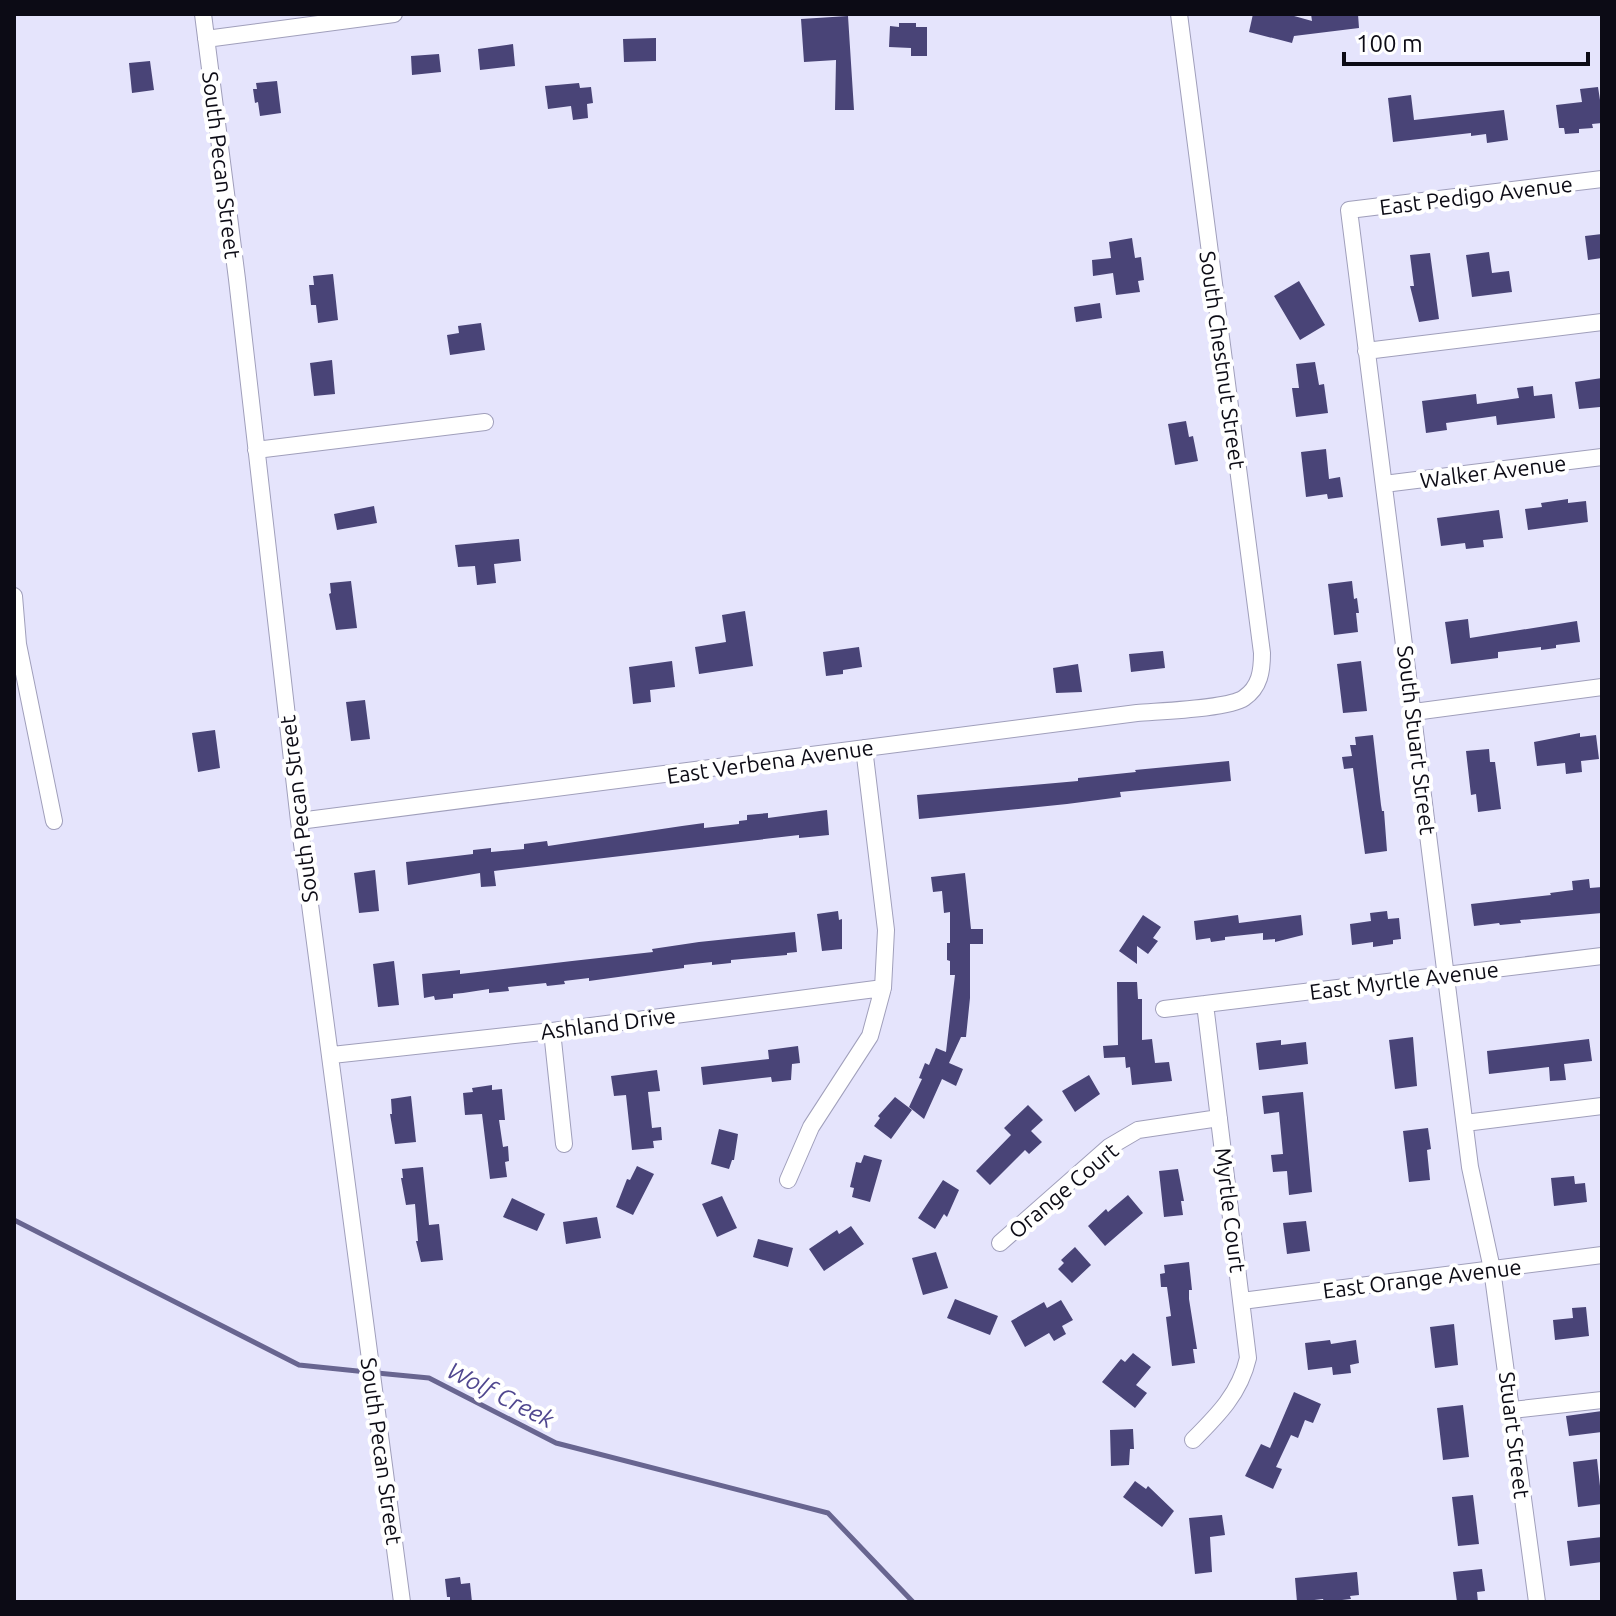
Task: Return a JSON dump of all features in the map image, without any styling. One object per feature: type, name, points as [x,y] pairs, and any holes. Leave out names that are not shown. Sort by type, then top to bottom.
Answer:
[{"type":"street","name":"South Pecan Street","points":[[203,14],[299,821],[402,1602]]},
{"type":"street","points":[[206,39],[394,14]]},
{"type":"street","name":"South Chestnut Street","points":[[1179,14],[1262,653],[1262,671],[1256,687],[1242,700]]},
{"type":"street","name":"East Pedigo Avenue","points":[[1349,210],[1602,179]]},
{"type":"street","name":"South Stuart Street","points":[[1349,210],[1470,1167],[1492,1269]]},
{"type":"street","points":[[1366,351],[1602,322]]},
{"type":"street","points":[[256,450],[485,422]]},
{"type":"street","name":"Walker Avenue","points":[[1384,484],[1602,457]]},
{"type":"street","points":[[14,596],[16,645],[54,821]]},
{"type":"street","points":[[1414,712],[1602,687]]},
{"type":"street","name":"East Verbena Avenue","points":[[299,821],[1242,700]]},
{"type":"street","points":[[788,1180],[811,1127],[870,1036],[883,988],[886,930],[864,748]]},
{"type":"street","name":"East Myrtle Avenue","points":[[1205,1004],[1602,956]]},
{"type":"street","name":"Ashland Drive","points":[[332,1055],[552,1031],[883,988]]},
{"type":"street","points":[[1164,1009],[1205,1004]]},
{"type":"street","name":"Myrtle Court","points":[[1193,1440],[1222,1409],[1244,1377],[1248,1358],[1248,1338],[1205,1004]]},
{"type":"street","points":[[552,1031],[564,1144]]},
{"type":"street","points":[[1465,1123],[1602,1106]]},
{"type":"street","name":"Orange Court","points":[[1000,1243],[1109,1147],[1138,1130],[1219,1118]]},
{"type":"street","name":"East Orange Avenue","points":[[1242,1301],[1602,1255]]},
{"type":"street","name":"Stuart Street","points":[[1492,1269],[1537,1602]]},
{"type":"street","points":[[1512,1410],[1602,1400]]},
{"type":"building","points":[[1253,14],[1287,14],[1312,21],[1311,14],[1358,14],[1359,28],[1294,36],[1292,43],[1249,32]]},
{"type":"building","points":[[848,16],[854,110],[835,110],[836,60],[804,62],[801,19]]},
{"type":"building","points":[[899,23],[916,23],[916,27],[927,27],[927,56],[911,56],[911,48],[889,47],[890,26],[899,27]]},
{"type":"building","points":[[656,38],[656,61],[624,62],[623,39]]},
{"type":"building","points":[[513,44],[515,66],[480,70],[478,49]]},
{"type":"building","points":[[439,54],[441,72],[412,75],[411,56]]},
{"type":"building","points":[[150,61],[154,90],[132,93],[129,63]]},
{"type":"building","points":[[277,81],[281,113],[260,116],[253,89],[257,89],[256,83]]},
{"type":"building","points":[[579,83],[580,88],[591,87],[593,103],[587,104],[588,118],[573,120],[571,106],[548,109],[545,86]]},
{"type":"building","points":[[1598,87],[1602,100],[1602,123],[1592,124],[1593,128],[1579,129],[1579,133],[1565,134],[1564,128],[1559,128],[1556,105],[1582,102],[1580,89]]},
{"type":"building","points":[[1411,95],[1414,120],[1504,110],[1508,140],[1487,143],[1486,134],[1471,136],[1471,133],[1393,142],[1388,98]]},
{"type":"building","points":[[1602,234],[1602,258],[1588,260],[1585,236]]},
{"type":"building","points":[[1132,238],[1135,258],[1141,257],[1144,280],[1138,281],[1140,292],[1116,295],[1113,273],[1093,276],[1092,260],[1111,258],[1109,242]]},
{"type":"building","points":[[1489,252],[1492,273],[1509,271],[1512,292],[1472,297],[1466,255]]},
{"type":"building","points":[[1430,253],[1439,319],[1419,322],[1410,286],[1414,286],[1410,255]]},
{"type":"building","points":[[333,274],[338,320],[318,323],[316,305],[311,305],[309,285],[314,285],[313,276]]},
{"type":"building","points":[[1299,281],[1325,325],[1300,340],[1274,296]]},
{"type":"building","points":[[1100,303],[1102,318],[1076,322],[1074,307]]},
{"type":"building","points":[[481,323],[485,350],[450,355],[447,335],[459,333],[458,326]]},
{"type":"building","points":[[332,360],[335,394],[314,396],[310,363]]},
{"type":"building","points":[[1315,362],[1319,385],[1324,384],[1328,413],[1296,417],[1292,388],[1299,388],[1296,364]]},
{"type":"building","points":[[1602,378],[1600,407],[1579,409],[1575,382]]},
{"type":"building","points":[[1533,386],[1534,396],[1552,394],[1555,418],[1497,425],[1496,416],[1446,423],[1447,430],[1426,433],[1422,401],[1476,394],[1477,404],[1519,398],[1517,388]]},
{"type":"building","points":[[1186,421],[1198,461],[1175,465],[1168,424]]},
{"type":"building","points":[[1326,449],[1329,479],[1340,477],[1343,497],[1328,499],[1327,494],[1306,497],[1301,452]]},
{"type":"building","points":[[1568,499],[1568,503],[1586,501],[1588,522],[1528,530],[1525,509]]},
{"type":"building","points":[[374,506],[377,523],[337,530],[334,514]]},
{"type":"building","points":[[1499,510],[1503,538],[1483,540],[1484,547],[1466,549],[1465,543],[1441,546],[1437,518]]},
{"type":"building","points":[[519,539],[521,561],[494,564],[496,583],[477,585],[475,566],[458,567],[455,545]]},
{"type":"building","points":[[351,581],[357,628],[336,630],[330,583]]},
{"type":"building","points":[[1352,581],[1359,613],[1356,613],[1358,632],[1334,635],[1328,584]]},
{"type":"building","points":[[745,611],[753,666],[699,674],[695,647],[726,642],[722,615]]},
{"type":"building","points":[[1468,619],[1470,638],[1577,621],[1580,642],[1541,650],[1541,647],[1498,652],[1498,658],[1451,664],[1445,622]]},
{"type":"building","points":[[859,647],[862,667],[826,676],[823,652]]},
{"type":"building","points":[[1163,651],[1165,668],[1131,672],[1129,654]]},
{"type":"building","points":[[672,661],[675,687],[650,690],[651,702],[633,704],[629,667]]},
{"type":"building","points":[[1361,661],[1367,711],[1343,713],[1337,664]]},
{"type":"building","points":[[1078,664],[1082,692],[1056,693],[1053,668]]},
{"type":"building","points":[[365,700],[370,739],[351,741],[346,702]]},
{"type":"building","points":[[215,730],[220,768],[198,772],[192,733]]},
{"type":"building","points":[[1580,733],[1580,737],[1596,735],[1599,759],[1581,761],[1582,772],[1566,774],[1565,763],[1537,766],[1534,742]]},
{"type":"building","points":[[1373,735],[1387,851],[1365,854],[1353,768],[1344,769],[1342,757],[1352,756],[1350,745],[1356,745],[1355,737]]},
{"type":"building","points":[[1489,749],[1490,762],[1495,762],[1501,809],[1478,812],[1476,794],[1471,795],[1466,751]]},
{"type":"building","points":[[1229,761],[1231,781],[1120,792],[1121,797],[1067,804],[919,819],[917,795],[1078,781],[1078,778],[1135,770]]},
{"type":"building","points":[[827,810],[829,835],[799,838],[799,835],[494,871],[496,886],[481,887],[480,873],[408,885],[406,862],[473,854],[473,850],[524,849],[524,844],[547,841],[548,846],[704,823],[704,828],[739,824],[739,821],[747,820],[747,815],[768,813],[768,818]]},
{"type":"building","points":[[375,870],[379,911],[359,913],[354,873]]},
{"type":"building","points":[[965,873],[971,929],[983,929],[983,944],[970,944],[966,1037],[961,1037],[949,1063],[963,1069],[956,1086],[942,1079],[924,1119],[909,1107],[922,1079],[919,1078],[925,1063],[929,1065],[936,1048],[946,1052],[955,975],[950,975],[950,961],[947,960],[950,912],[944,913],[942,891],[933,892],[931,877]]},
{"type":"building","points":[[1589,879],[1590,888],[1602,887],[1602,913],[1474,926],[1471,904],[1551,895],[1573,890],[1572,881]]},
{"type":"building","points":[[838,911],[839,920],[842,919],[842,949],[822,951],[817,914]]},
{"type":"building","points":[[1387,911],[1388,919],[1399,918],[1401,939],[1393,940],[1393,944],[1373,947],[1373,942],[1352,945],[1350,924],[1371,921],[1370,913]]},
{"type":"building","points":[[1143,915],[1161,927],[1153,938],[1158,941],[1148,954],[1137,946],[1137,964],[1119,951]]},
{"type":"building","points":[[1238,915],[1239,923],[1301,915],[1303,935],[1275,942],[1275,939],[1263,940],[1263,933],[1225,937],[1225,940],[1211,942],[1210,938],[1196,940],[1194,921]]},
{"type":"building","points":[[795,932],[797,952],[787,955],[731,960],[731,963],[712,965],[712,962],[684,965],[684,968],[589,981],[589,978],[564,981],[565,984],[508,987],[509,991],[489,993],[489,989],[453,994],[453,998],[424,998],[422,974],[460,970],[460,974]]},
{"type":"building","points":[[394,961],[399,1005],[378,1007],[373,964]]},
{"type":"building","points":[[1117,982],[1137,982],[1138,999],[1142,999],[1142,1040],[1152,1039],[1155,1063],[1169,1062],[1172,1081],[1132,1085],[1130,1067],[1126,1068],[1125,1057],[1104,1058],[1103,1046],[1118,1045]]},
{"type":"building","points":[[1413,1037],[1417,1086],[1395,1089],[1389,1040]]},
{"type":"building","points":[[1589,1039],[1592,1061],[1564,1064],[1566,1080],[1550,1081],[1549,1067],[1489,1074],[1487,1051]]},
{"type":"building","points":[[1281,1040],[1281,1045],[1306,1042],[1308,1064],[1259,1070],[1256,1043]]},
{"type":"building","points":[[798,1046],[800,1063],[792,1064],[791,1080],[772,1082],[771,1077],[703,1085],[701,1067],[769,1059],[768,1050]]},
{"type":"building","points":[[657,1070],[660,1091],[648,1092],[652,1128],[661,1127],[662,1140],[653,1141],[654,1148],[632,1150],[626,1095],[614,1096],[611,1076]]},
{"type":"building","points":[[1089,1075],[1100,1094],[1075,1112],[1062,1091]]},
{"type":"building","points":[[492,1085],[492,1090],[502,1089],[505,1120],[499,1120],[503,1147],[508,1146],[509,1161],[505,1162],[507,1177],[490,1179],[482,1114],[465,1115],[463,1093],[473,1092],[472,1088]]},
{"type":"building","points":[[1303,1092],[1312,1192],[1289,1195],[1287,1171],[1273,1172],[1271,1155],[1283,1154],[1279,1112],[1264,1114],[1262,1096]]},
{"type":"building","points":[[411,1096],[416,1142],[395,1144],[391,1099]]},
{"type":"building","points":[[895,1097],[912,1110],[891,1139],[874,1126],[880,1118],[878,1116]]},
{"type":"building","points":[[1028,1105],[1043,1120],[1031,1131],[1042,1142],[1029,1154],[1025,1150],[990,1185],[976,1171],[1011,1135],[1004,1128]]},
{"type":"building","points":[[1428,1128],[1430,1180],[1409,1182],[1403,1131]]},
{"type":"building","points":[[719,1129],[738,1134],[734,1160],[729,1169],[711,1164]]},
{"type":"building","points":[[864,1155],[882,1160],[870,1202],[852,1197],[854,1188],[850,1187],[856,1162],[861,1163]]},
{"type":"building","points":[[637,1166],[654,1174],[633,1215],[616,1207],[627,1179],[630,1180]]},
{"type":"building","points":[[423,1167],[429,1225],[439,1224],[443,1260],[421,1262],[416,1241],[415,1204],[406,1205],[402,1169]]},
{"type":"building","points":[[1178,1169],[1184,1201],[1181,1201],[1183,1215],[1164,1217],[1159,1171]]},
{"type":"building","points":[[1574,1176],[1575,1184],[1585,1183],[1587,1202],[1554,1206],[1551,1178]]},
{"type":"building","points":[[943,1180],[959,1190],[947,1217],[944,1214],[935,1229],[918,1218]]},
{"type":"building","points":[[1128,1195],[1143,1213],[1105,1246],[1088,1226],[1106,1209],[1108,1212]]},
{"type":"building","points":[[722,1196],[737,1228],[717,1237],[702,1204]]},
{"type":"building","points":[[512,1198],[545,1214],[537,1231],[503,1217]]},
{"type":"building","points":[[597,1217],[601,1238],[566,1244],[563,1222]]},
{"type":"building","points":[[1306,1221],[1310,1251],[1287,1254],[1283,1223]]},
{"type":"building","points":[[851,1226],[864,1244],[824,1271],[809,1249],[837,1230],[839,1234]]},
{"type":"building","points":[[758,1239],[793,1248],[788,1267],[753,1257]]},
{"type":"building","points":[[1075,1247],[1091,1265],[1072,1283],[1058,1269],[1064,1263],[1061,1260]]},
{"type":"building","points":[[936,1252],[948,1288],[923,1295],[912,1258]]},
{"type":"building","points":[[1189,1262],[1192,1290],[1189,1290],[1189,1299],[1197,1349],[1193,1349],[1195,1363],[1172,1366],[1166,1317],[1171,1316],[1167,1287],[1161,1287],[1160,1274],[1165,1273],[1164,1265]]},
{"type":"building","points":[[955,1299],[998,1316],[990,1335],[947,1318]]},
{"type":"building","points":[[1061,1300],[1073,1320],[1062,1326],[1066,1334],[1054,1341],[1049,1333],[1025,1347],[1011,1321],[1044,1302],[1047,1308]]},
{"type":"building","points":[[1586,1307],[1589,1336],[1555,1340],[1553,1320],[1573,1318],[1572,1308]]},
{"type":"building","points":[[1454,1324],[1458,1365],[1435,1368],[1430,1327]]},
{"type":"building","points":[[1330,1340],[1331,1344],[1356,1340],[1359,1363],[1350,1365],[1351,1373],[1333,1375],[1332,1367],[1308,1370],[1305,1343]]},
{"type":"building","points":[[1133,1353],[1151,1367],[1136,1385],[1147,1393],[1135,1408],[1102,1382],[1121,1359],[1125,1362]]},
{"type":"building","points":[[1294,1392],[1321,1404],[1313,1423],[1305,1420],[1298,1438],[1291,1435],[1276,1467],[1282,1469],[1273,1489],[1245,1476],[1261,1444],[1270,1448]]},
{"type":"building","points":[[1463,1405],[1469,1457],[1443,1460],[1437,1408]]},
{"type":"building","points":[[1602,1411],[1602,1432],[1569,1436],[1566,1416]]},
{"type":"building","points":[[1133,1429],[1134,1449],[1130,1449],[1129,1465],[1111,1466],[1110,1430]]},
{"type":"building","points":[[1597,1459],[1602,1504],[1578,1507],[1573,1462]]},
{"type":"building","points":[[1135,1481],[1146,1489],[1148,1486],[1174,1511],[1162,1527],[1123,1497]]},
{"type":"building","points":[[1473,1495],[1479,1544],[1458,1546],[1452,1497]]},
{"type":"building","points":[[1222,1515],[1225,1535],[1210,1537],[1212,1572],[1195,1574],[1189,1518]]},
{"type":"building","points":[[1602,1537],[1602,1562],[1570,1566],[1567,1541]]},
{"type":"building","points":[[1482,1569],[1485,1591],[1477,1592],[1478,1602],[1457,1602],[1453,1572]]},
{"type":"building","points":[[1357,1572],[1359,1595],[1350,1596],[1351,1599],[1297,1602],[1295,1578]]},
{"type":"building","points":[[460,1577],[461,1584],[470,1583],[472,1602],[450,1602],[450,1597],[447,1597],[445,1579]]},
{"type":"waterway","name":"Wolf Creek","points":[[14,1220],[299,1365],[367,1372]]},
{"type":"waterway","name":"Wolf Creek","points":[[377,1373],[429,1378],[556,1443],[828,1513],[913,1602]]}]
